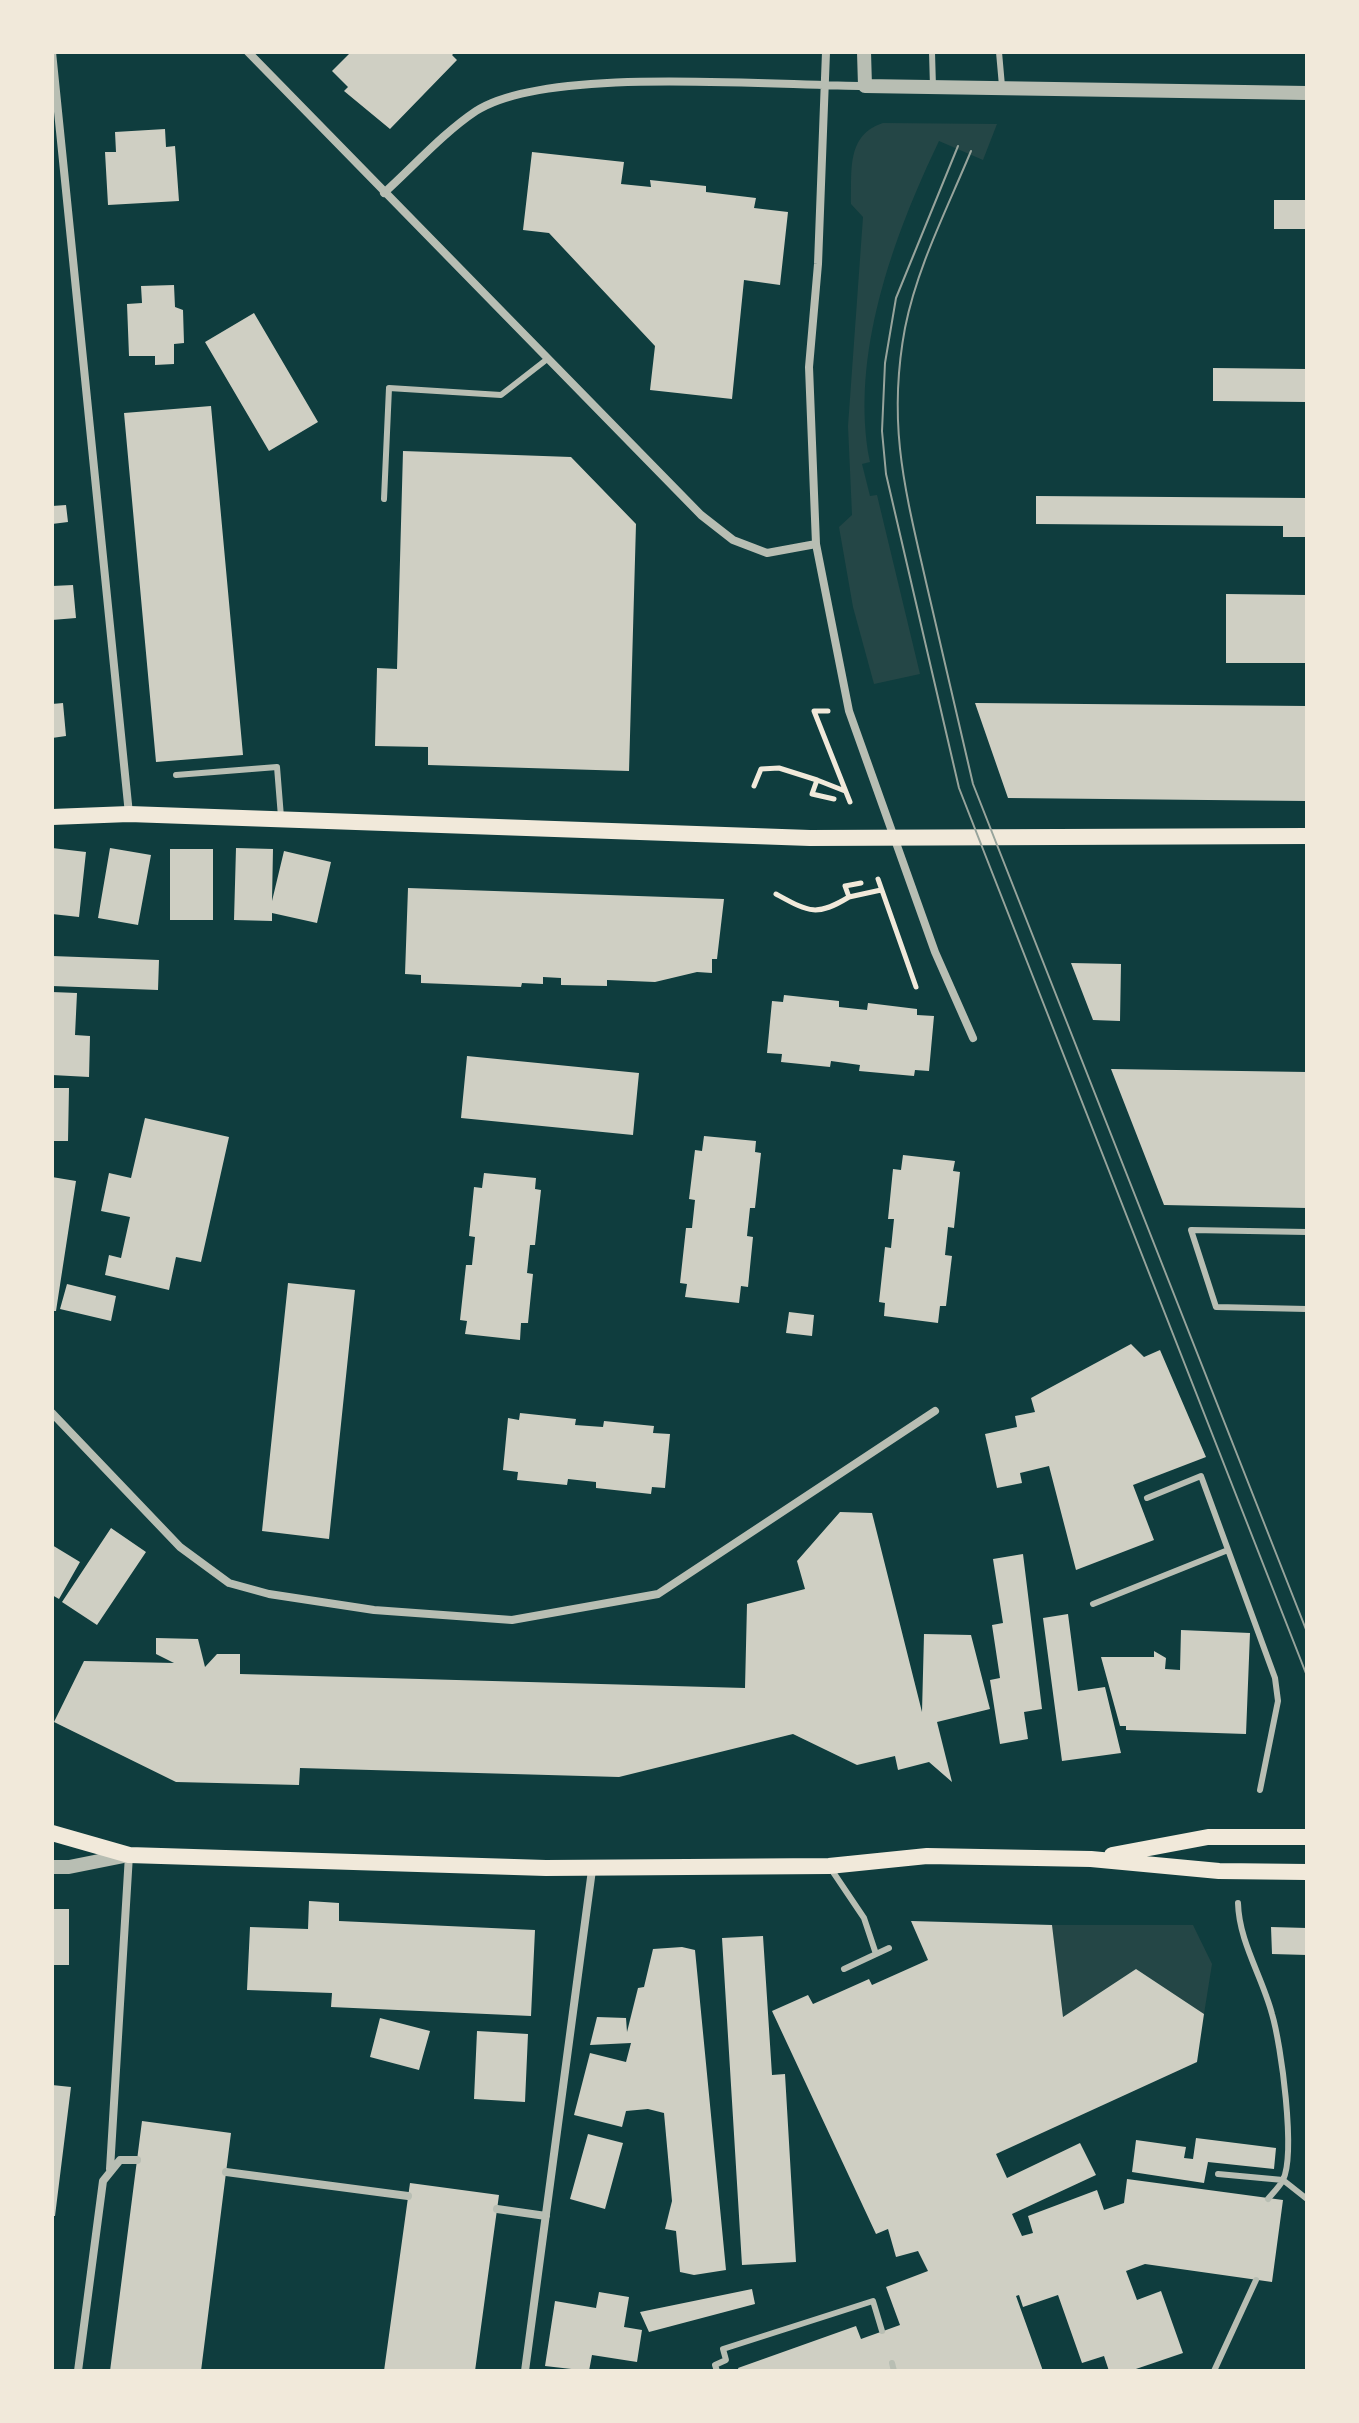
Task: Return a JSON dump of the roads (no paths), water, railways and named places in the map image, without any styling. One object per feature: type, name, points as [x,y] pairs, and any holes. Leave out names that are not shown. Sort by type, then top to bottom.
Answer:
[{"type":"main road","points":[[52,817],[129,814],[877,839],[1307,836]]},
{"type":"main road","points":[[52,1833],[129,1855],[592,1870],[829,1866],[927,1856],[1091,1859],[1219,1871],[1307,1872]]},
{"type":"main road","points":[[1091,1859],[1208,1837],[1307,1837]]},
{"type":"street","points":[[52,52],[129,814]]},
{"type":"street","points":[[826,52],[827,86],[809,367],[816,544],[849,711],[935,952],[973,1038]]},
{"type":"street","points":[[864,52],[865,86]]},
{"type":"street","points":[[254,54],[384,193],[701,515],[733,540],[767,553],[816,544]]},
{"type":"street","points":[[384,193],[477,111],[522,94],[599,83],[1002,86],[1307,93]]},
{"type":"street","points":[[52,1413],[180,1547],[229,1583],[269,1594],[374,1610],[512,1620],[658,1594],[935,1411]]},
{"type":"street","points":[[52,1867],[69,1867],[129,1855],[110,2169]]},
{"type":"street","points":[[525,2371],[592,1870]]},
{"type":"street","points":[[78,2371],[103,2181],[120,2160],[137,2160]]},
{"type":"street","points":[[226,2172],[408,2196]]},
{"type":"street","points":[[497,2209],[546,2216]]},
{"type":"lane","points":[[932,52],[933,87]]},
{"type":"lane","points":[[999,52],[1002,86]]},
{"type":"lane","points":[[384,499],[389,388],[501,395],[546,360]]},
{"type":"lane","points":[[176,775],[277,767],[281,820]]},
{"type":"lane","points":[[1307,1232],[1191,1230],[1216,1307],[1307,1309]]},
{"type":"lane","points":[[1147,1498],[1201,1476],[1275,1678],[1278,1701],[1260,1790]]},
{"type":"lane","points":[[1093,1604],[1228,1550]]},
{"type":"lane","points":[[829,1866],[864,1918],[876,1954]]},
{"type":"lane","points":[[1238,1903],[1238,1926],[1273,2016],[1286,2115],[1288,2156],[1283,2180],[1268,2199]]},
{"type":"lane","points":[[844,1969],[889,1948]]},
{"type":"lane","points":[[1218,2174],[1283,2180],[1307,2199]]},
{"type":"lane","points":[[1214,2371],[1256,2280]]},
{"type":"lane","points":[[717,2371],[715,2365],[726,2360],[723,2349],[873,2301],[882,2331]]},
{"type":"tram line","points":[[958,146],[896,298],[885,363],[882,431],[886,474],[959,788],[1307,1676]]},
{"type":"tram line","points":[[971,151],[917,283],[900,363],[898,426],[905,487],[918,549],[973,784],[1307,1632]]}]
